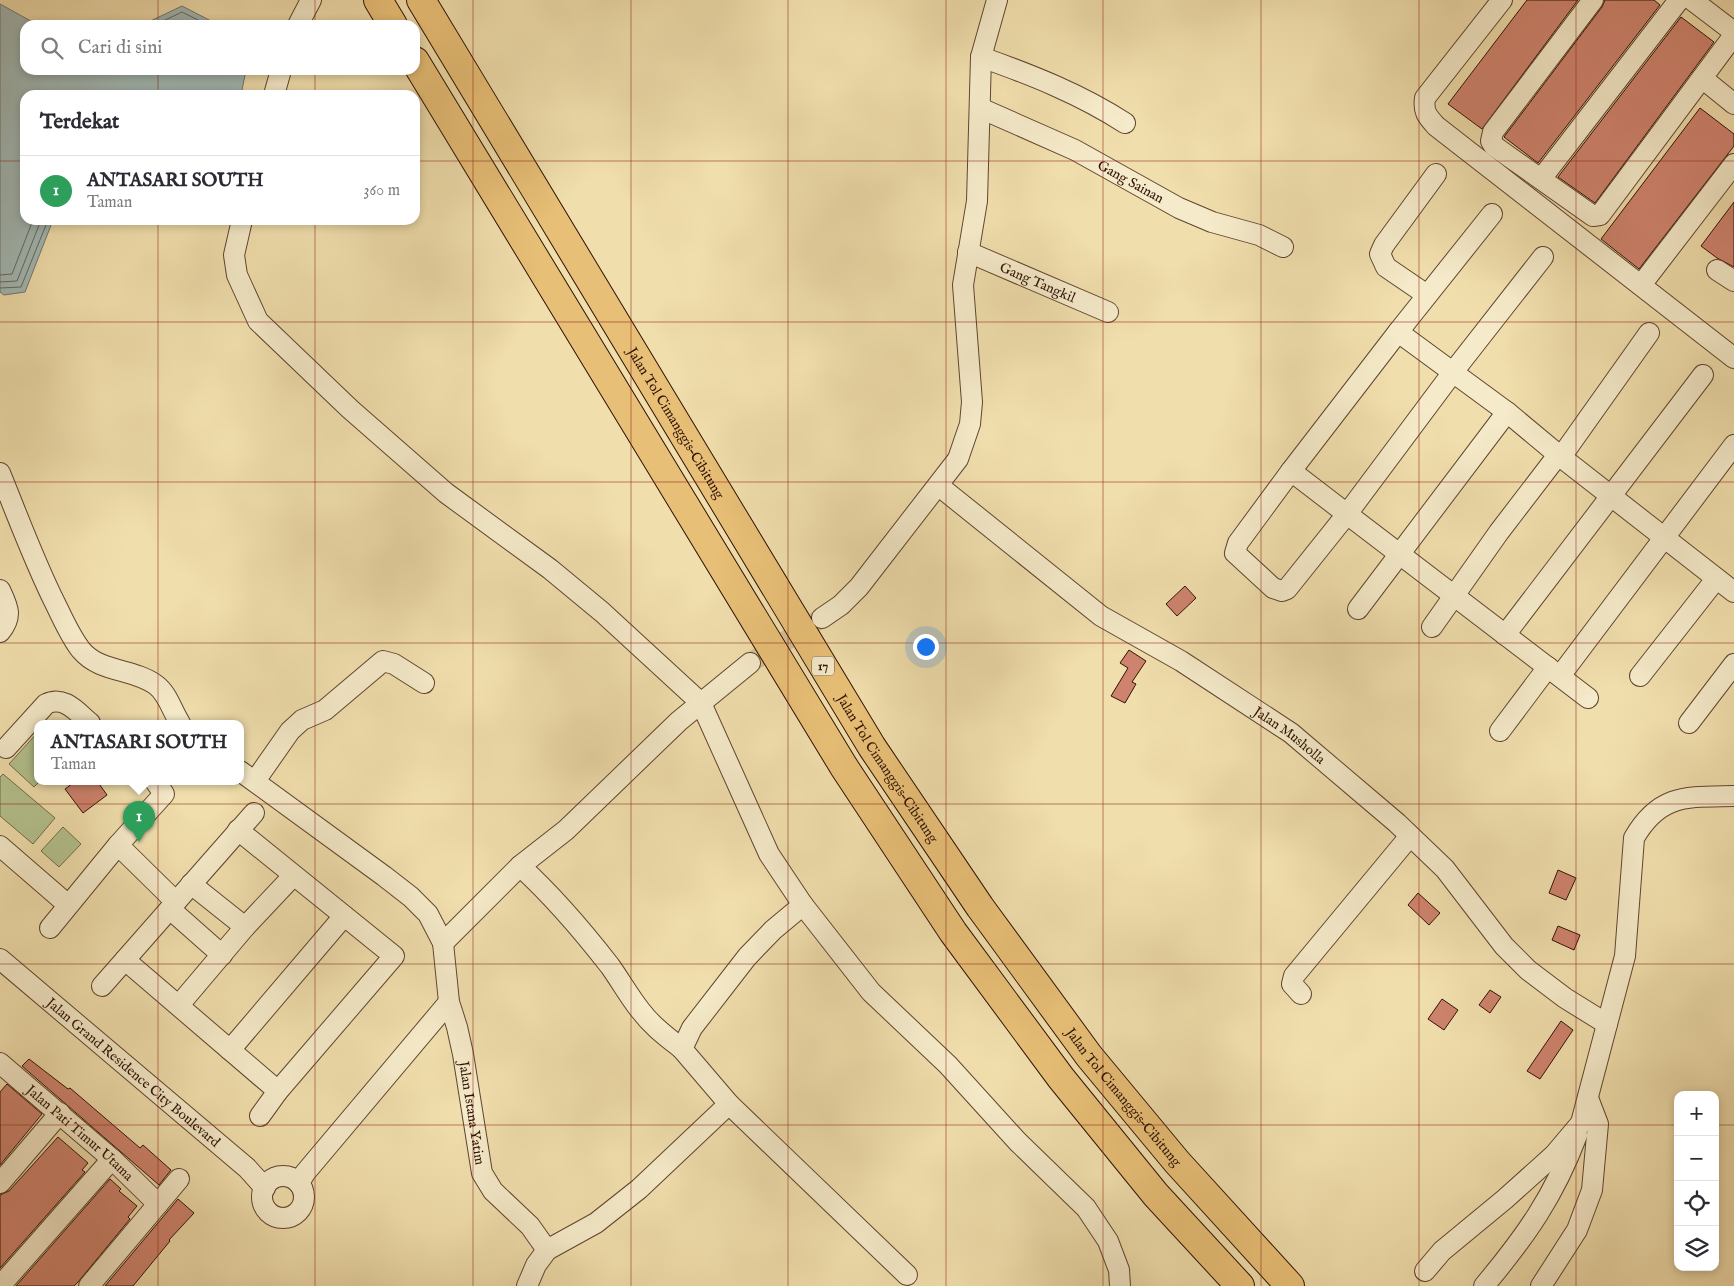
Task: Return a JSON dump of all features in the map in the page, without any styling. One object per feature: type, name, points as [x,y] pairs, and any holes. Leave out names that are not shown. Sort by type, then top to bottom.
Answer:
[{"type":"highway","points":[[378,0],[390,20]]},
{"type":"highway","name":"Jalan Tol Cimanggis–Cibitung","points":[[421,0],[872,747],[980,907],[1089,1056],[1177,1162],[1290,1286]]},
{"type":"highway","name":"17","points":[[420,69],[844,767],[954,932],[1068,1086],[1156,1195],[1240,1286]]},
{"type":"street","points":[[301,20],[311,0]]},
{"type":"street","points":[[822,618],[841,605],[859,588],[939,486],[958,460],[970,424],[972,402],[963,286],[977,201],[981,57],[997,0]]},
{"type":"street","points":[[1502,0],[1425,98],[1424,110],[1436,126],[1734,358]]},
{"type":"street","points":[[1593,0],[1492,136],[1494,146],[1590,214],[1600,215],[1734,33],[1692,0]]},
{"type":"street","points":[[1541,179],[1679,0]]},
{"type":"street","points":[[981,57],[1064,89],[1092,102],[1126,124]]},
{"type":"street","points":[[275,90],[280,75]]},
{"type":"street","points":[[1702,78],[1734,104]]},
{"type":"street","name":"Gang Sainan","points":[[980,108],[1075,150],[1179,208],[1212,222],[1259,235],[1283,247]]},
{"type":"street","points":[[1641,285],[1734,164]]},
{"type":"street","points":[[1427,295],[1386,267],[1380,254],[1384,245],[1436,174]]},
{"type":"street","points":[[1492,214],[1398,332],[1238,543],[1236,555],[1273,588],[1282,591],[1287,589],[1347,514],[1453,372],[1544,257]]},
{"type":"street","points":[[241,225],[234,255],[237,275],[258,321],[350,409],[446,493],[550,569],[602,612],[701,703],[770,854],[803,905],[871,992],[948,1065],[1018,1142],[1086,1208],[1108,1241],[1119,1270],[1120,1286]]},
{"type":"street","name":"Gang Tangkil","points":[[968,252],[1108,312]]},
{"type":"street","points":[[1717,270],[1734,281]]},
{"type":"street","points":[[1398,332],[1508,412],[1559,456],[1613,496],[1662,538],[1734,592]]},
{"type":"street","points":[[1432,626],[1453,595],[1559,456],[1649,333]]},
{"type":"street","points":[[1505,635],[1613,496],[1703,375]]},
{"type":"street","points":[[1358,609],[1508,412]]},
{"type":"street","points":[[1500,731],[1554,672],[1734,446]]},
{"type":"street","points":[[1291,471],[1588,698]]},
{"type":"street","points":[[0,474],[44,580],[67,627],[82,651],[105,667],[147,680],[158,686],[171,704],[179,720]]},
{"type":"street","name":"Jalan Musholla","points":[[939,486],[1101,616],[1181,661],[1291,733],[1410,836],[1445,870],[1504,946],[1528,970],[1565,998],[1607,1024]]},
{"type":"street","points":[[1640,676],[1716,579]]},
{"type":"street","points":[[0,590],[9,608],[9,617],[0,632]]},
{"type":"street","points":[[424,683],[394,664],[383,661],[325,710],[302,720],[248,776],[411,897],[428,914],[443,943],[520,866],[566,830],[701,703],[750,663]]},
{"type":"street","points":[[1689,723],[1734,664]]},
{"type":"street","points":[[2,749],[46,704],[51,702],[67,704],[86,720]]},
{"type":"street","points":[[50,928],[67,904],[118,846],[164,785]]},
{"type":"street","points":[[1484,1286],[1511,1254],[1544,1209],[1567,1162],[1582,1124],[1625,956],[1634,838],[1643,823],[1664,806],[1688,796],[1734,796]]},
{"type":"street","points":[[102,986],[254,813]]},
{"type":"street","points":[[238,830],[394,956],[278,1091],[260,1116]]},
{"type":"street","points":[[1301,994],[1292,984],[1294,976],[1410,836]]},
{"type":"street","points":[[118,846],[222,955]]},
{"type":"street","points":[[4,858],[67,904]]},
{"type":"street","points":[[520,866],[549,892],[580,928],[617,976],[639,1010],[657,1029],[682,1049],[729,1104],[907,1274]]},
{"type":"street","points":[[178,1005],[245,927],[293,876]]},
{"type":"street","points":[[191,884],[245,927]]},
{"type":"street","points":[[682,1049],[692,1028],[748,957],[773,930],[803,905]]},
{"type":"street","points":[[230,1050],[344,916]]},
{"type":"street","name":"Jalan Istana Yatim","points":[[443,943],[449,1002],[463,1054],[482,1173],[493,1191],[530,1226],[547,1250]]},
{"type":"street","name":"Jalan Grand Residence City Boulevard","points":[[0,959],[247,1168],[265,1188]]},
{"type":"street","points":[[125,960],[278,1091]]},
{"type":"street","points":[[299,1183],[305,1173],[449,1002]]},
{"type":"street","name":"Jalan Pati Timur Utama","points":[[3,1072],[60,1113],[112,1159],[158,1204]]},
{"type":"street","points":[[1541,1286],[1577,1230],[1592,1190],[1598,1124],[1588,1098]]},
{"type":"street","points":[[527,1286],[536,1265],[547,1250],[596,1223],[639,1189],[729,1104]]},
{"type":"street","points":[[0,1183],[60,1113]]},
{"type":"street","points":[[1425,1271],[1442,1251],[1505,1199],[1554,1155],[1582,1124]]},
{"type":"street","points":[[0,1286],[112,1159]]},
{"type":"street","points":[[277,1177],[293,1178],[299,1183],[303,1190],[302,1206],[290,1217],[274,1216],[268,1211],[264,1204],[265,1188],[277,1177]]},
{"type":"street","points":[[89,1286],[179,1180]]},
{"type":"green space","points":[[34,736],[34,785],[36,785],[34,787],[9,764]]},
{"type":"green space","points":[[3,774],[55,818],[33,844],[0,816],[0,777]]},
{"type":"green space","points":[[63,827],[81,844],[59,867],[41,851]]},
{"type":"water","points":[[0,4],[29,20],[20,20],[20,75],[245,75],[242,90],[20,90],[20,225],[51,225],[25,292],[4,295],[0,292]]},
{"type":"water","points":[[182,6],[209,20],[153,20]]},
{"type":"building","points":[[1527,0],[1578,0],[1482,129],[1448,104]]},
{"type":"building","points":[[1605,0],[1654,0],[1660,5],[1538,163],[1504,137],[1602,7]]},
{"type":"building","points":[[1681,17],[1714,42],[1595,203],[1558,177]]},
{"type":"building","points":[[1700,108],[1734,134],[1734,146],[1639,269],[1601,239]]},
{"type":"building","points":[[1734,202],[1734,267],[1717,258],[1701,246]]},
{"type":"building","points":[[1185,586],[1196,598],[1177,616],[1166,604]]},
{"type":"building","points":[[1129,650],[1146,661],[1132,682],[1136,684],[1125,703],[1111,696],[1128,668],[1120,663]]},
{"type":"building","points":[[70,785],[100,785],[107,795],[83,813],[65,789]]},
{"type":"building","points":[[1558,870],[1576,878],[1566,900],[1549,893]]},
{"type":"building","points":[[1418,893],[1440,913],[1429,925],[1408,905]]},
{"type":"building","points":[[1558,926],[1580,935],[1574,950],[1552,940]]},
{"type":"building","points":[[1490,990],[1501,997],[1490,1013],[1479,1005]]},
{"type":"building","points":[[1442,999],[1458,1010],[1444,1030],[1428,1019]]},
{"type":"building","points":[[1561,1021],[1573,1030],[1540,1079],[1527,1071]]},
{"type":"building","points":[[29,1059],[68,1089],[70,1088],[140,1148],[143,1145],[171,1170],[159,1185],[22,1066]]},
{"type":"building","points":[[7,1084],[42,1114],[0,1165],[0,1092]]},
{"type":"building","points":[[58,1137],[88,1163],[82,1170],[85,1172],[0,1268],[0,1195],[9,1191]]},
{"type":"building","points":[[110,1179],[121,1189],[119,1191],[137,1206],[128,1217],[130,1219],[78,1282],[74,1286],[16,1286]]},
{"type":"building","points":[[178,1199],[194,1213],[169,1240],[133,1286],[105,1286]]},
{"type":"tunnel","points":[[750,663],[822,618]]},
{"type":"place","name":"ANTASARI SOUTH","points":[[139,842]]}]
